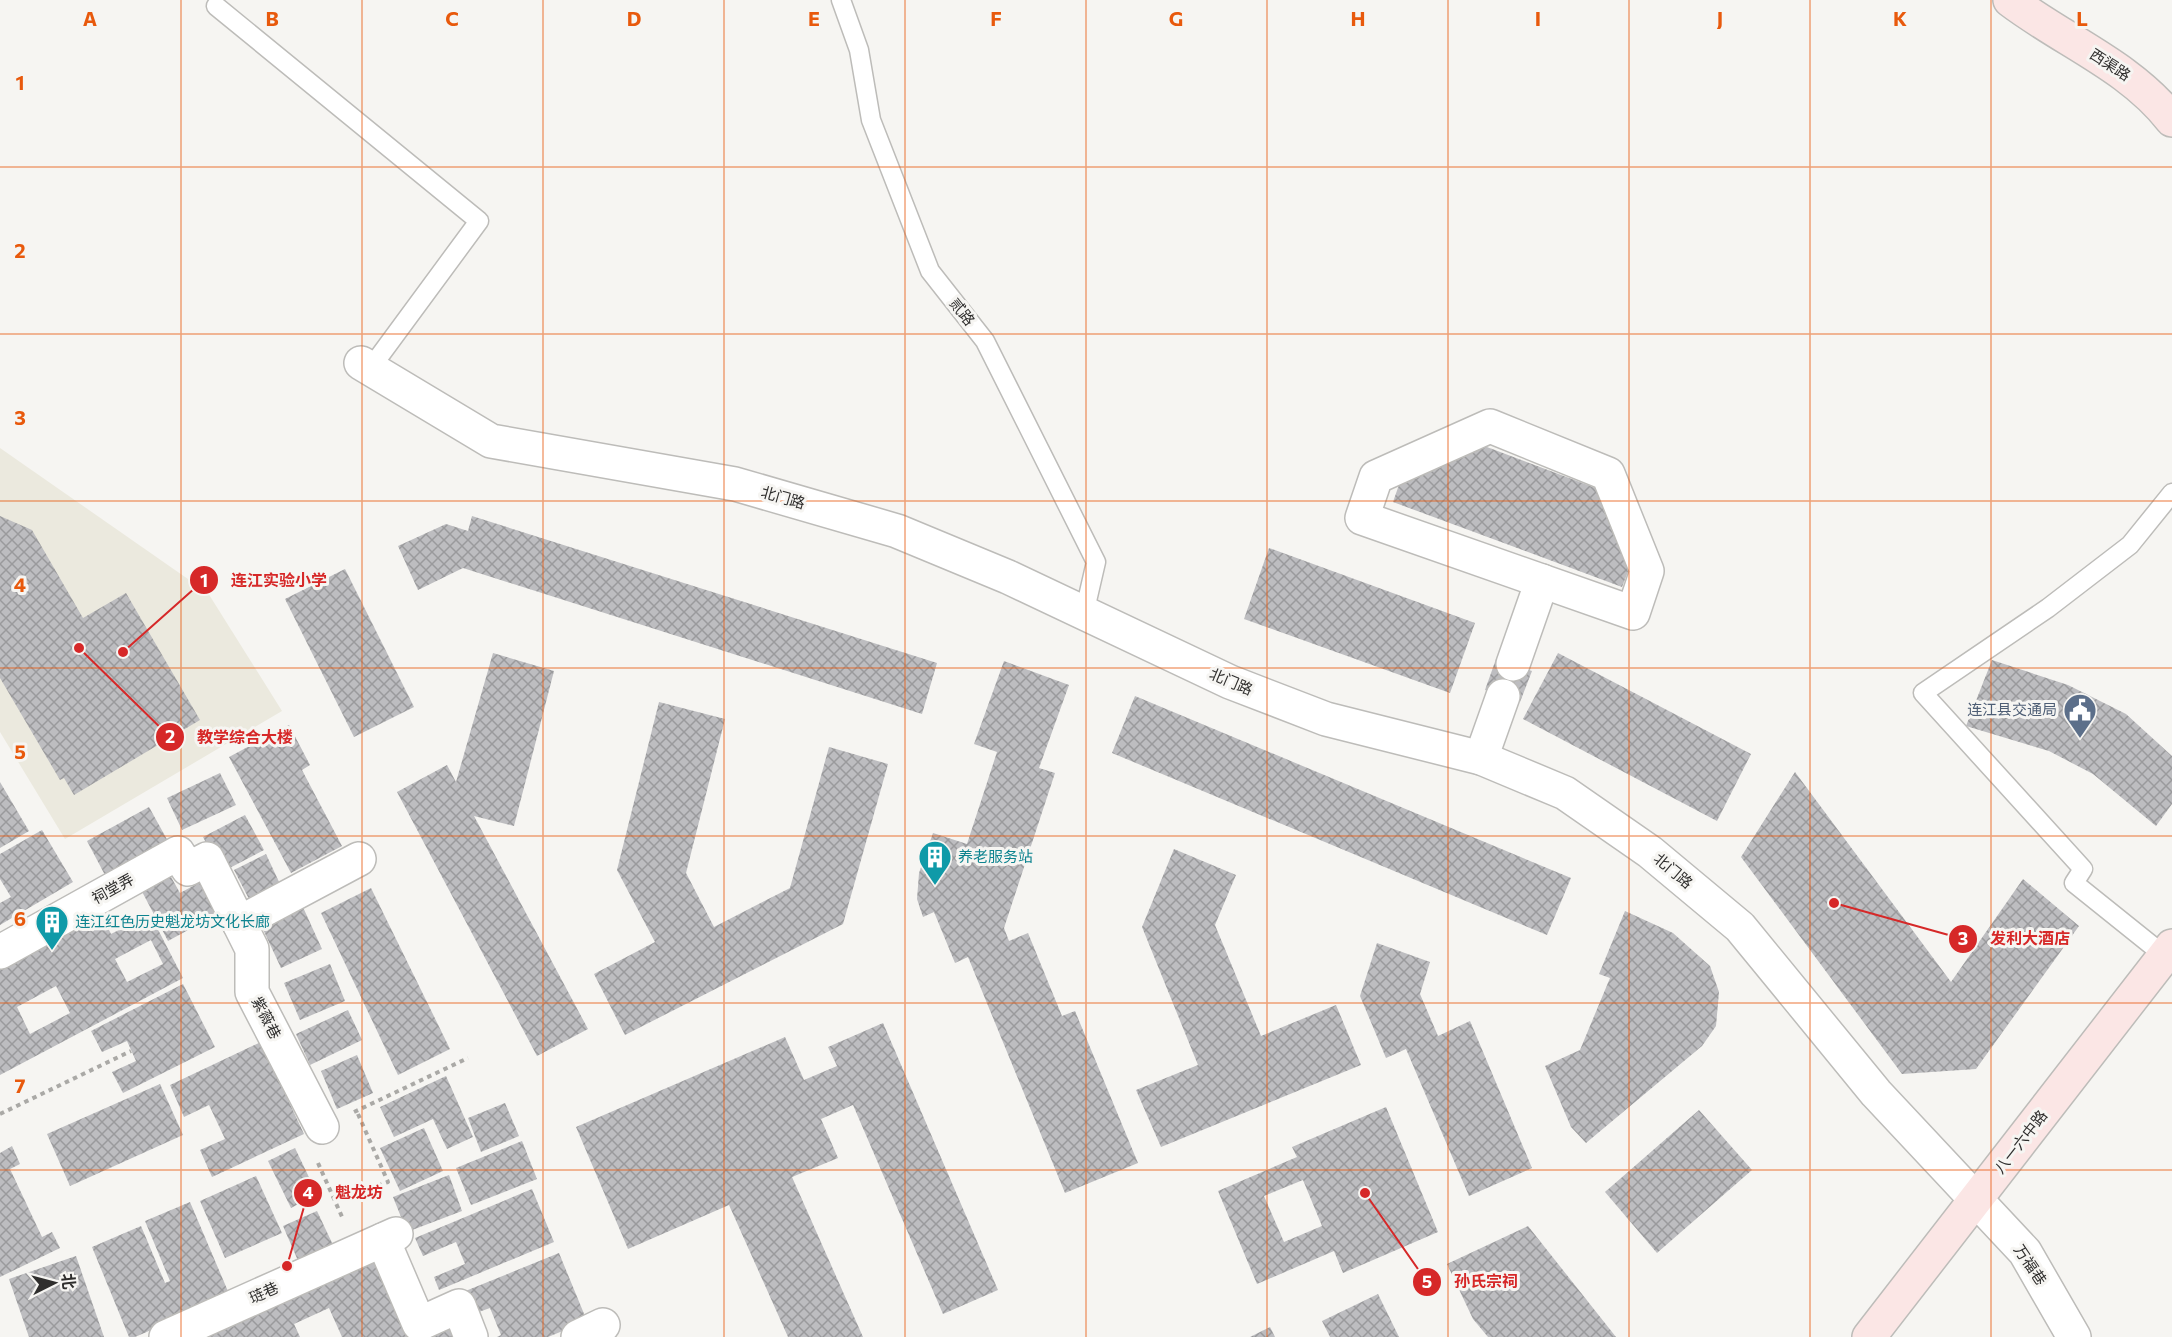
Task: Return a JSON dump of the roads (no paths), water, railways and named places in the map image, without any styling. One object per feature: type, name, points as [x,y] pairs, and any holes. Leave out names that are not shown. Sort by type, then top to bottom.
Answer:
[{"type":"main road","name":"西渠路","points":[[2010,0],[2044,26],[2112,65],[2140,86],[2172,120]]},
{"type":"main road","name":"八一六中路","points":[[1869,1337],[2168,951]]},
{"type":"street","name":"北门路","points":[[366,366],[491,441],[735,484],[897,531],[1008,578],[1230,682],[1326,719],[1481,758],[1565,793],[1650,852],[1740,927],[1876,1093],[1977,1200]]},
{"type":"street","points":[[1490,426],[1608,474],[1647,571],[1633,613],[1542,581],[1362,518],[1376,477],[1490,426]]},
{"type":"street","points":[[1513,664],[1542,581]]},
{"type":"street","points":[[1481,758],[1503,696]]},
{"type":"street","name":"祠堂弄","points":[[0,952],[178,853],[188,869]]},
{"type":"street","points":[[239,923],[359,859]]},
{"type":"street","name":"紫薇巷","points":[[188,869],[207,860],[252,949],[252,993],[322,1127]]},
{"type":"street","name":"万福巷","points":[[1977,1200],[2025,1252],[2074,1337]]},
{"type":"street","name":"琏巷","points":[[166,1337],[379,1242],[419,1324],[459,1306],[471,1337]]},
{"type":"lane","name":"贰路","points":[[841,0],[859,50],[871,120],[930,271],[985,341],[1096,562],[1084,614]]},
{"type":"lane","points":[[216,6],[479,221],[366,366]]},
{"type":"lane","points":[[2168,951],[2074,883],[2083,869],[1923,693],[2048,608],[2130,545],[2172,493]]},
{"type":"place","name":"教学综合大楼","points":[[79,648]]},
{"type":"place","name":"连江实验小学","points":[[123,652]]},
{"type":"place","name":"连江县交通局","points":[[2080,739]]},
{"type":"place","name":"养老服务站","points":[[935,886]]},
{"type":"place","name":"发利大酒店","points":[[1834,903]]},
{"type":"place","name":"连江红色历史魁龙坊文化长廊","points":[[52,951]]},
{"type":"place","name":"孙氏宗祠","points":[[1365,1193]]},
{"type":"place","name":"魁龙坊","points":[[287,1266]]}]
